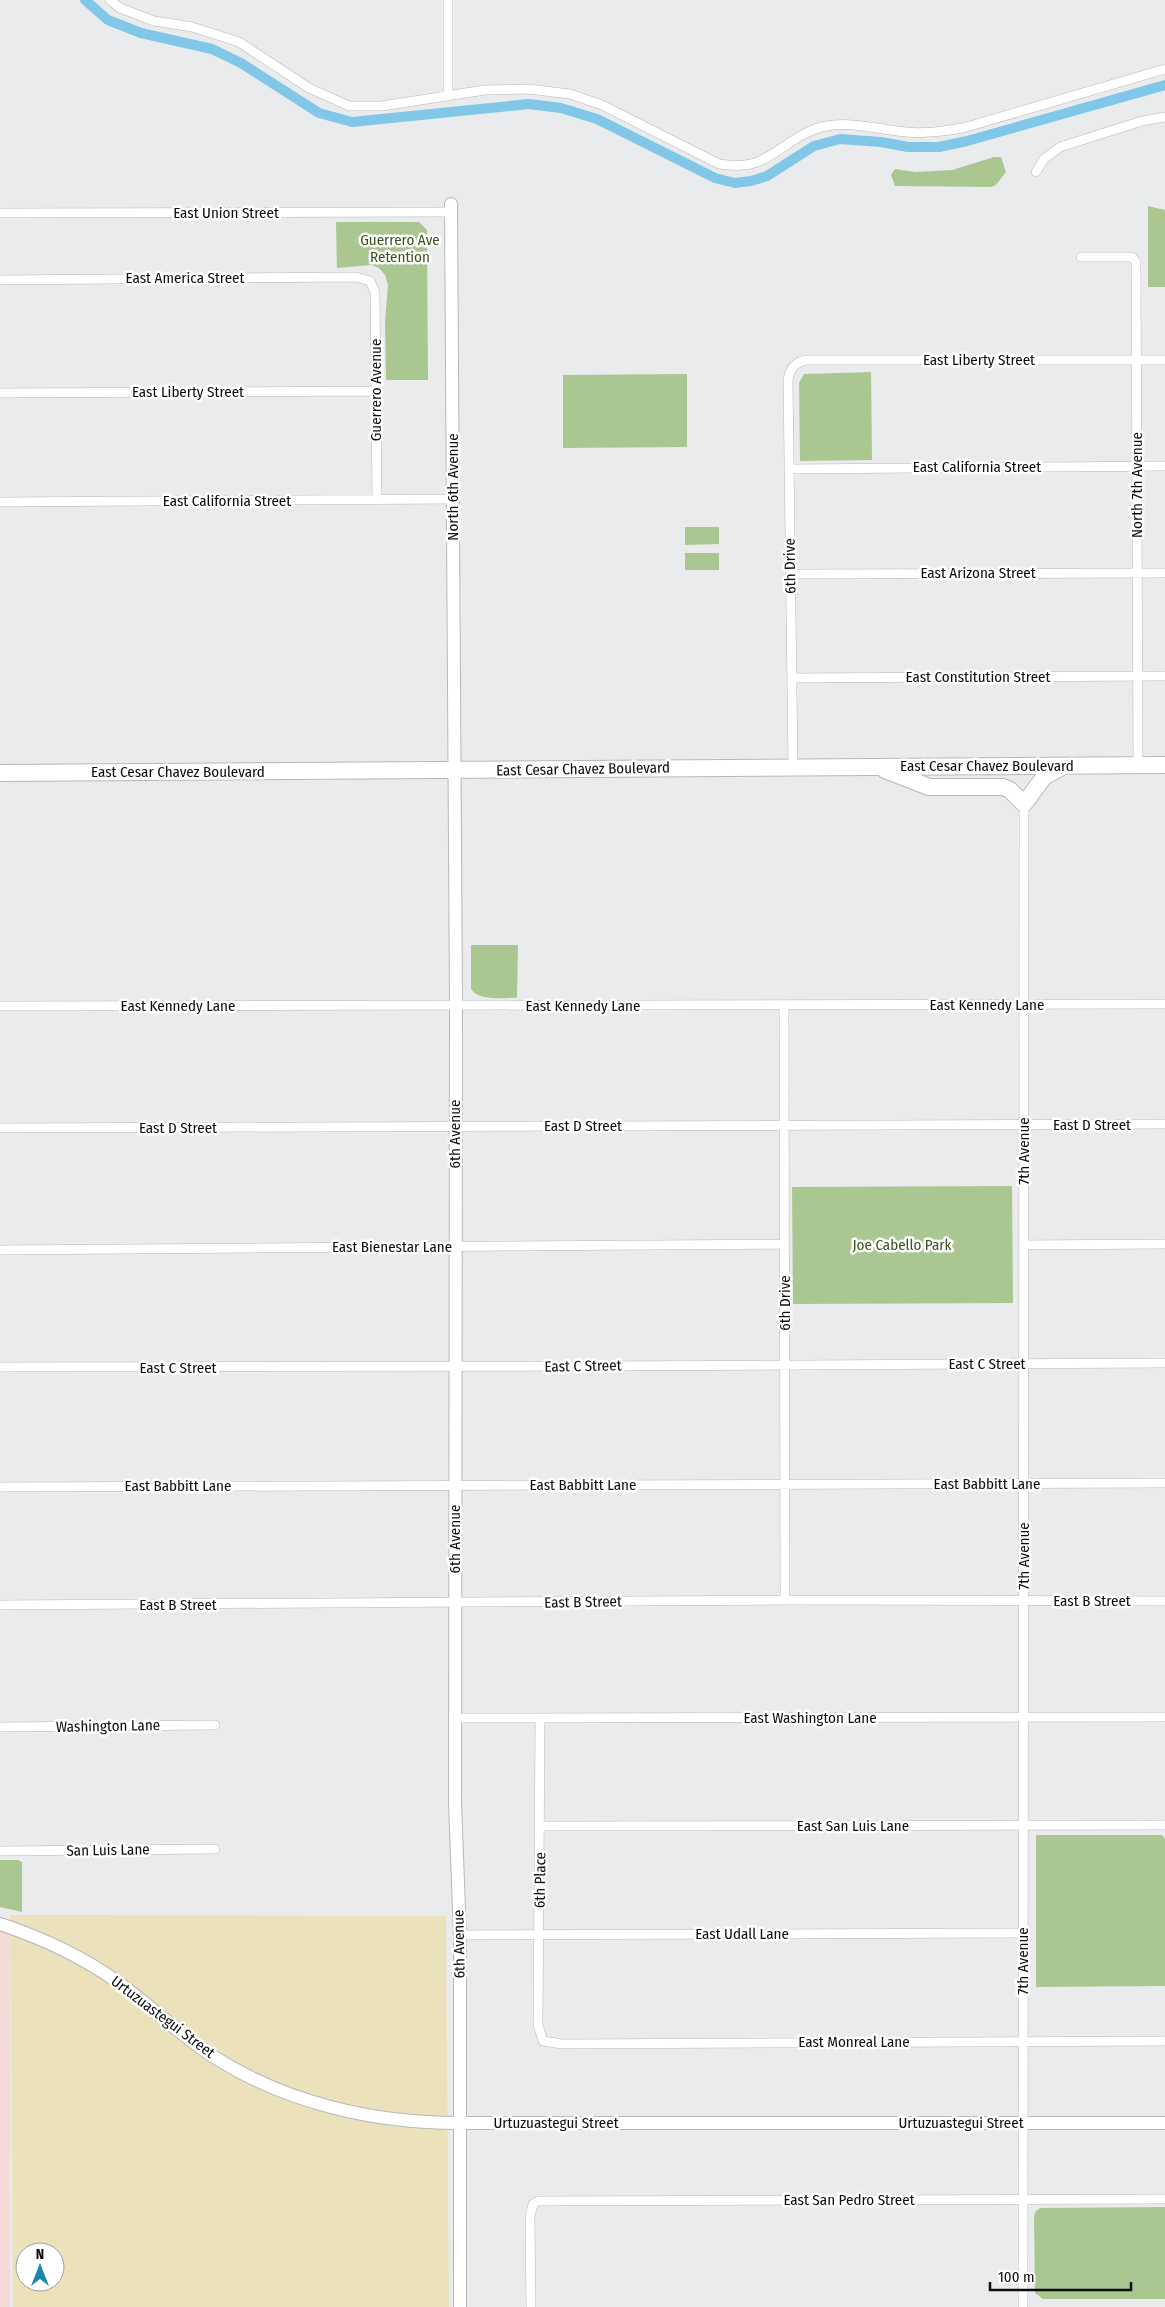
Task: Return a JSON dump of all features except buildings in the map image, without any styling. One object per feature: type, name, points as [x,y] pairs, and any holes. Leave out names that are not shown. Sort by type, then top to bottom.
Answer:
[{"type":"highway","points":[[876,767],[929,787],[1003,787],[1010,790],[1024,804],[1044,776],[1066,765]]},
{"type":"highway","name":"East Cesar Chavez Boulevard","points":[[0,773],[1165,765]]},
{"type":"street","points":[[110,0],[120,8],[154,21],[192,27],[239,42],[309,88],[349,106],[382,106],[484,90],[528,89],[570,94],[602,105],[718,164],[744,166],[759,162],[809,130],[828,125],[860,125],[906,132],[932,133],[963,128],[1165,69]]},
{"type":"street","points":[[448,0],[448,95]]},
{"type":"street","points":[[1036,172],[1044,159],[1060,147],[1142,121],[1165,117]]},
{"type":"street","name":"East Union Street","points":[[0,213],[452,208]]},
{"type":"street","name":"North 6th Avenue","points":[[452,208],[454,770]]},
{"type":"street","name":"North 7th Avenue","points":[[1081,257],[1132,257],[1135,259],[1138,765]]},
{"type":"street","name":"East America Street","points":[[0,280],[356,277],[370,281]]},
{"type":"street","name":"Guerrero Avenue","points":[[370,281],[375,292],[376,500]]},
{"type":"street","name":"East Liberty Street","points":[[794,366],[807,360],[1165,360]]},
{"type":"street","name":"6th Drive","points":[[793,768],[788,380],[789,372],[794,366]]},
{"type":"street","name":"East Liberty Street","points":[[0,393],[376,390]]},
{"type":"street","name":"East California Street","points":[[789,469],[1165,466]]},
{"type":"street","name":"East California Street","points":[[0,502],[454,500]]},
{"type":"street","name":"East Arizona Street","points":[[791,574],[1165,573]]},
{"type":"street","name":"East Constitution Street","points":[[792,678],[1165,676]]},
{"type":"street","name":"6th Avenue","points":[[454,770],[456,1006],[455,1718],[456,1856],[460,1935],[460,2307]]},
{"type":"street","name":"7th Avenue","points":[[1023,2307],[1024,804]]},
{"type":"street","name":"East Kennedy Lane","points":[[0,1006],[1165,1004]]},
{"type":"street","name":"6th Drive","points":[[784,1006],[785,1600]]},
{"type":"street","name":"East D Street","points":[[0,1128],[1165,1124]]},
{"type":"street","name":"East Bienestar Lane","points":[[0,1250],[785,1244]]},
{"type":"street","points":[[1023,1245],[1165,1244]]},
{"type":"street","name":"East C Street","points":[[0,1367],[455,1368],[785,1364],[1165,1363]]},
{"type":"street","name":"East Babbitt Lane","points":[[0,1487],[1165,1483]]},
{"type":"street","name":"East B Street","points":[[0,1605],[456,1604],[785,1600],[1165,1601]]},
{"type":"street","name":"East Washington Lane","points":[[455,1718],[1165,1716]]},
{"type":"street","name":"6th Place","points":[[540,1718],[538,2025],[543,2041]]},
{"type":"street","name":"Washington Lane","points":[[0,1727],[215,1724]]},
{"type":"street","name":"East San Luis Lane","points":[[540,1826],[1165,1825]]},
{"type":"street","name":"San Luis Lane","points":[[0,1851],[215,1849]]},
{"type":"street","name":"Urtuzuastegui Street","points":[[0,1924],[55,1946],[101,1970],[186,2037],[233,2068],[258,2081],[341,2110],[401,2121],[460,2123],[1165,2122]]},
{"type":"street","name":"East Udall Lane","points":[[460,1935],[1024,1934]]},
{"type":"street","name":"East Monreal Lane","points":[[543,2041],[562,2044],[1165,2041]]},
{"type":"street","name":"East San Pedro Street","points":[[531,2307],[530,2217],[533,2204],[545,2200],[1165,2199]]},
{"type":"shaded area","points":[[0,1924],[10,1927],[10,2307],[0,2307]]},
{"type":"green space","points":[[994,157],[1001,157],[1006,172],[996,185],[991,187],[895,186],[891,175],[895,169],[915,172],[952,170]]},
{"type":"green space","points":[[1148,206],[1165,210],[1165,287],[1148,287]]},
{"type":"green space","name":"Guerrero Ave Retention","points":[[336,222],[419,222],[427,230],[428,380],[386,380],[385,321],[388,285],[385,275],[379,268],[371,265],[337,268]]},
{"type":"green space","points":[[871,372],[872,460],[800,461],[799,383],[804,374]]},
{"type":"green space","points":[[687,374],[687,447],[563,448],[563,375]]},
{"type":"green space","points":[[685,527],[719,527],[719,544],[685,545]]},
{"type":"green space","points":[[685,553],[719,553],[719,570],[685,570]]},
{"type":"green space","points":[[471,945],[518,945],[517,998],[480,996],[471,989]]},
{"type":"green space","name":"Joe Cabello Park","points":[[1012,1186],[1013,1303],[793,1304],[792,1187]]},
{"type":"green space","points":[[1036,1835],[1162,1835],[1165,1839],[1165,1986],[1036,1987]]},
{"type":"green space","points":[[0,1860],[18,1860],[22,1862],[22,1912],[0,1907]]},
{"type":"green space","points":[[1165,2207],[1165,2299],[1043,2299],[1035,2293],[1034,2216],[1040,2208]]},
{"type":"sand","points":[[10,1915],[446,1916],[449,2307],[13,2307]]},
{"type":"waterway","points":[[85,0],[108,20],[141,33],[212,49],[241,63],[319,113],[352,122],[529,104],[561,108],[597,119],[715,178],[735,183],[767,176],[814,146],[840,139],[881,142],[908,147],[939,147],[967,141],[1165,85]]}]
